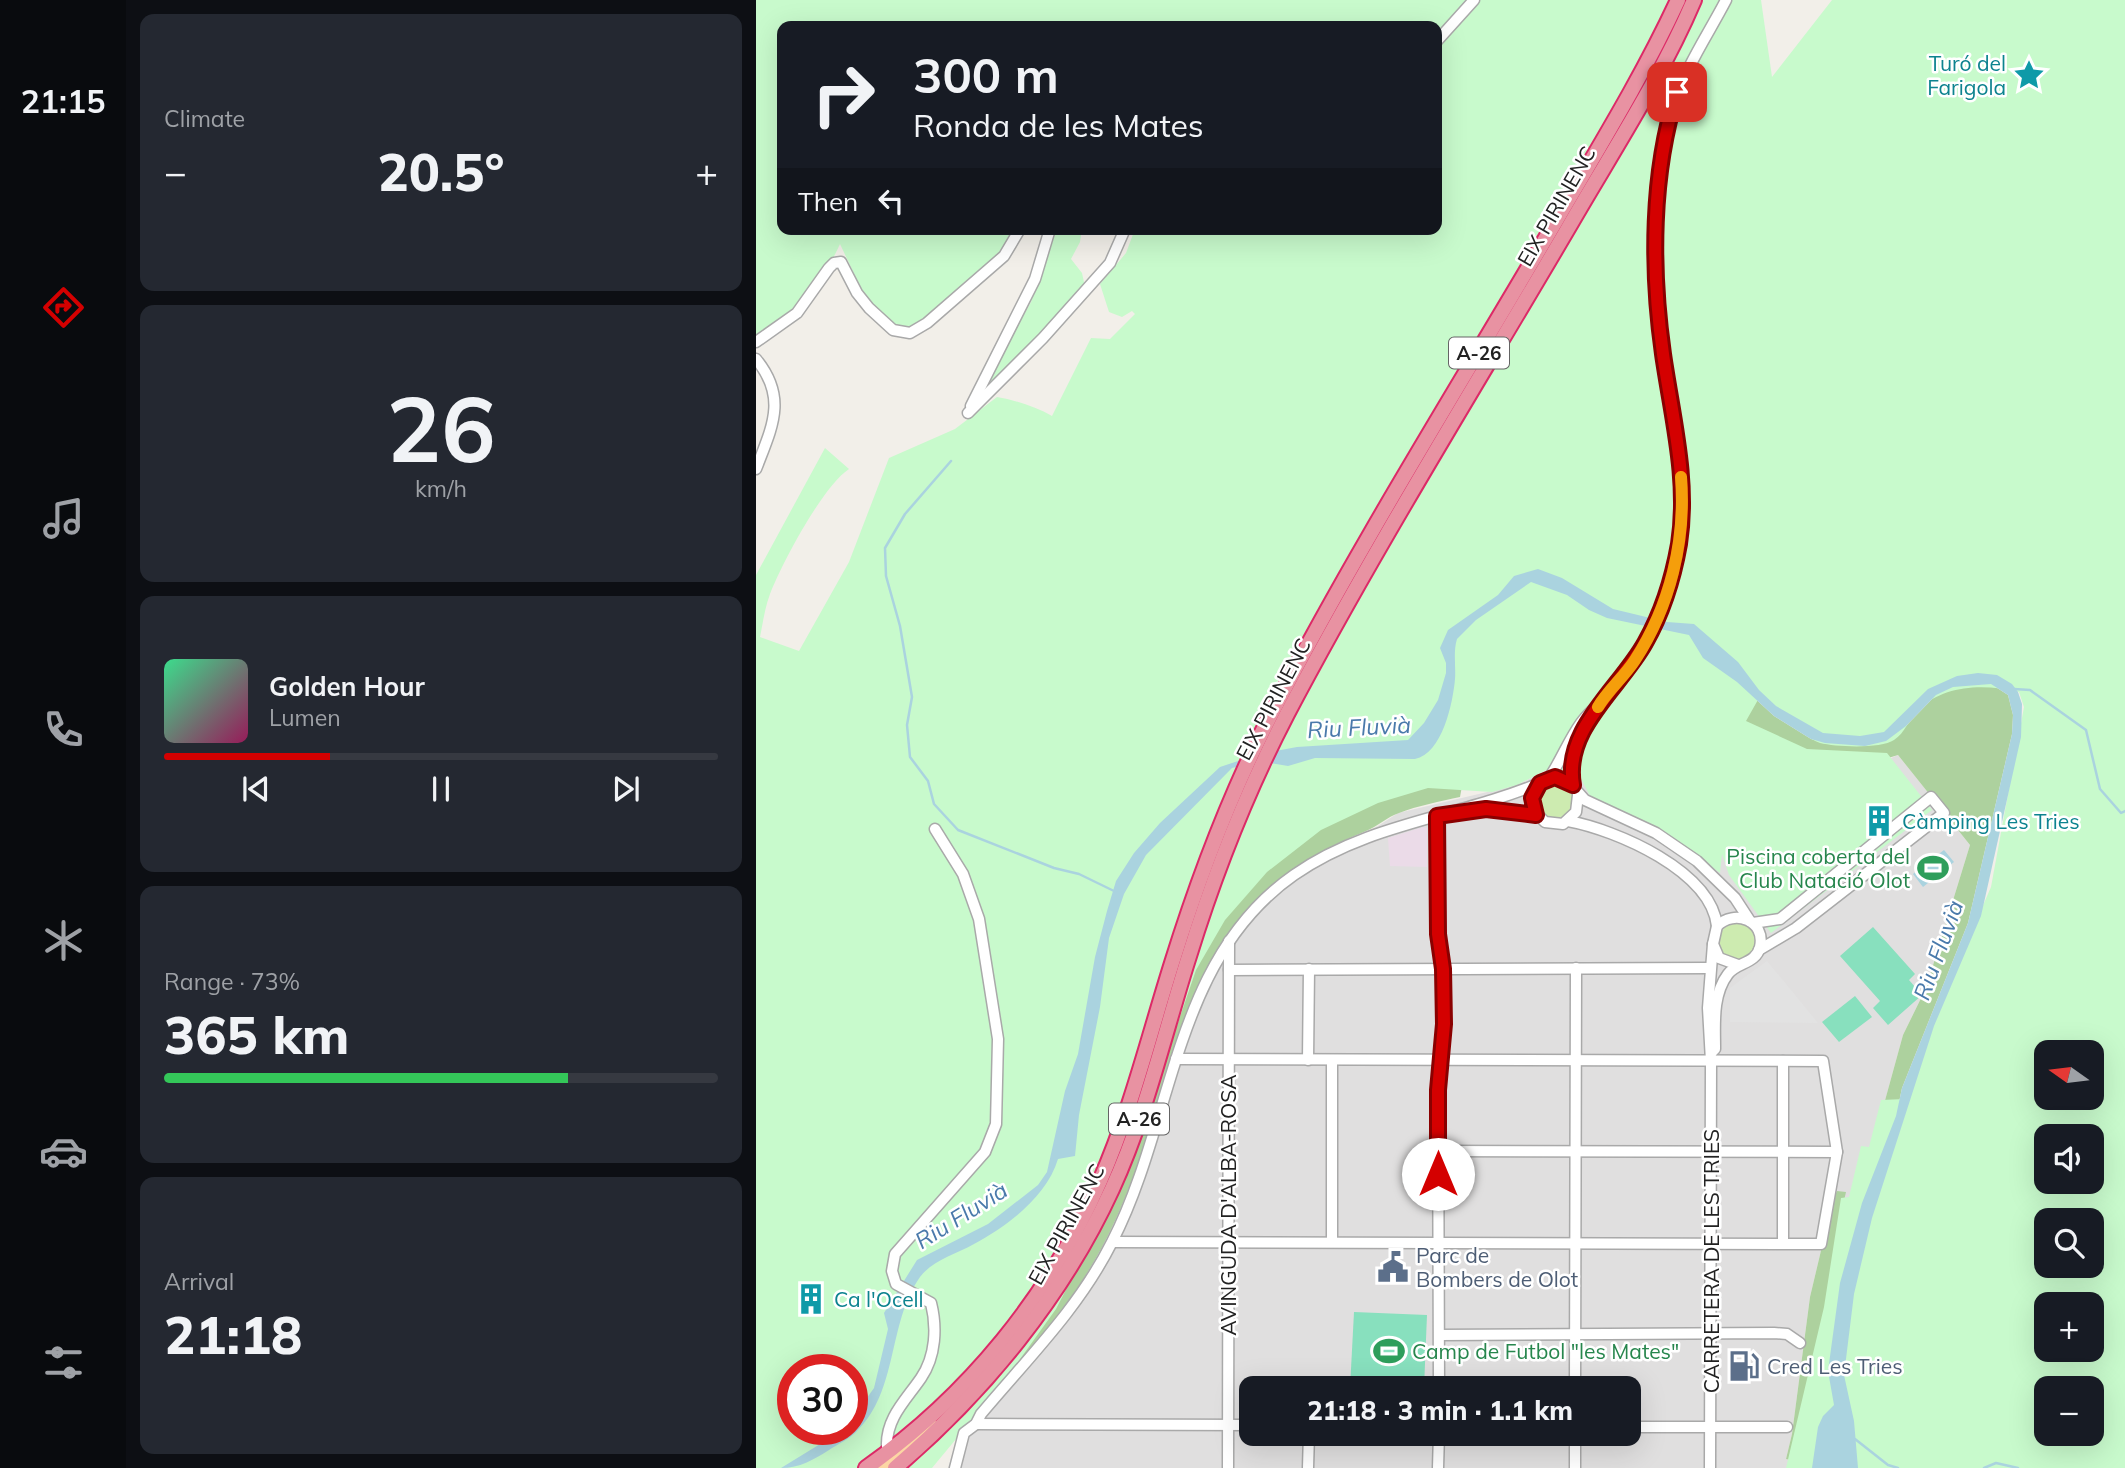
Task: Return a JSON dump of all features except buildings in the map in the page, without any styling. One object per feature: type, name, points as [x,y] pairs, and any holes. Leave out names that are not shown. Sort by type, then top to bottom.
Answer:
[{"type":"highway","name":"EIX PIRINENC","points":[[970,1387],[1037,1296],[1074,1236],[1099,1184],[1126,1114],[1192,897],[1223,817],[1276,704],[1626,99],[1678,0]]},
{"type":"highway","name":"EIX PIRINENC","points":[[970,1387],[1053,1293],[1112,1189],[1139,1119],[1207,900],[1240,813],[1294,700],[1633,117],[1693,0]]},
{"type":"highway","points":[[866,1468],[970,1387]]},
{"type":"highway","points":[[895,1468],[943,1426],[970,1387]]},
{"type":"main road","name":"EIX PIRINENC","points":[[880,1468],[932,1426],[970,1387]]},
{"type":"street","points":[[1442,35],[1474,0]]},
{"type":"street","points":[[1536,815],[1532,798],[1580,724],[1622,677],[1656,621],[1671,581],[1682,510],[1679,452],[1659,315],[1658,195],[1668,121],[1677,92],[1726,0]]},
{"type":"street","points":[[756,342],[797,313],[829,268],[834,263],[841,262],[857,293],[869,308],[893,330],[911,333],[928,323],[1004,256],[1016,235]]},
{"type":"street","points":[[1047,235],[1035,279],[968,413],[1043,338],[1110,263],[1122,235]]},
{"type":"street","points":[[756,359],[769,375],[776,407],[773,429],[756,468]]},
{"type":"street","points":[[1464,810],[1502,810],[1536,815],[1551,824],[1568,821],[1615,835],[1674,868],[1711,903],[1717,926],[1713,944],[1723,961],[1738,965],[1753,959],[1759,950],[1761,939],[1752,922],[1735,898],[1697,861],[1656,834],[1593,805],[1578,795],[1573,785],[1570,763],[1574,749],[1600,703]]},
{"type":"street","points":[[955,1468],[964,1433],[975,1424],[1065,1317],[1113,1242],[1142,1170],[1176,1059],[1203,985],[1229,941],[1259,904],[1309,865],[1367,836],[1464,810],[1544,780],[1562,778],[1573,785]]},
{"type":"street","points":[[1568,821],[1576,812],[1578,795]]},
{"type":"street","points":[[1717,926],[1732,917],[1752,922],[1780,919],[1931,797],[1944,813],[1796,928],[1759,950]]},
{"type":"street","points":[[1437,816],[1438,934],[1443,969],[1438,1151],[1439,1376]]},
{"type":"street","points":[[887,1446],[891,1422],[923,1375],[937,1325],[931,1303],[896,1284],[892,1271],[895,1254],[985,1152],[996,1124],[998,1039],[979,919],[963,874],[935,829]]},
{"type":"street","name":"AVINGUDA D'ALBA-ROSA","points":[[1228,1468],[1229,941]]},
{"type":"street","name":"CARRETERA DE LES TRIES","points":[[1710,1468],[1711,1057],[1708,1048],[1709,968],[1713,944]]},
{"type":"street","name":"CARRETERA DE LES TRIES","points":[[1711,1057],[1715,1049],[1715,1008],[1727,975],[1738,965]]},
{"type":"street","points":[[1575,1376],[1576,968]]},
{"type":"street","points":[[1229,970],[1709,968]]},
{"type":"street","points":[[1308,969],[1308,1060]]},
{"type":"street","points":[[1113,1242],[1711,1241],[1821,1244],[1837,1152],[1823,1061],[1711,1057],[1576,1061],[1176,1059]]},
{"type":"street","points":[[1332,1060],[1332,1242]]},
{"type":"street","points":[[1783,1061],[1783,1243]]},
{"type":"street","points":[[1438,1151],[1837,1152]]},
{"type":"street","points":[[1440,1335],[1782,1334],[1800,1343]]},
{"type":"street","points":[[975,1424],[1239,1425]]},
{"type":"street","points":[[1641,1427],[1787,1427]]},
{"type":"street","points":[[1308,1468],[1309,1446]]},
{"type":"street","points":[[1438,1468],[1439,1446]]},
{"type":"street","points":[[1575,1446],[1575,1468]]},
{"type":"shaded area","points":[[1898,755],[1970,845],[1926,988],[1903,1035],[1859,1195],[1847,1206],[1833,1200],[1810,1297],[1792,1434],[1786,1459],[1797,1461],[1796,1468],[948,1468],[960,1430],[1044,1334],[1082,1281],[1113,1225],[1148,1138],[1194,992],[1212,957],[1233,926],[1279,877],[1307,859],[1378,826],[1398,813],[1517,785],[1546,770],[1579,775],[1592,798],[1660,829],[1720,872],[1720,831]]},
{"type":"shaded area","points":[[1427,828],[1427,867],[1390,866],[1388,838]]},
{"type":"shaded area","points":[[1767,961],[1818,1023],[1730,1022],[1730,988]]},
{"type":"green space","points":[[756,0],[1761,0],[1772,77],[1832,0],[2125,0],[2125,1468],[1786,1468],[1824,1307],[1841,1198],[1849,1197],[1861,1146],[1869,1147],[1881,1100],[1905,1099],[1925,1039],[1991,887],[2024,707],[2019,692],[1979,687],[1940,695],[1918,710],[1894,740],[1869,746],[1836,745],[1813,740],[1759,698],[1746,721],[1807,749],[1887,753],[1932,810],[1771,933],[1729,875],[1722,854],[1720,873],[1660,829],[1591,798],[1579,775],[1546,770],[1517,785],[1492,792],[1428,788],[1378,803],[1321,830],[1267,872],[1225,920],[1196,970],[1127,1172],[1056,1309],[1005,1380],[932,1468],[756,1468],[756,575],[825,448],[849,469],[827,491],[793,545],[770,594],[760,637],[799,651],[849,562],[889,458],[955,429],[997,397],[1025,404],[1052,416],[1091,338],[1110,339],[1135,314],[1132,311],[1122,317],[1109,312],[1100,284],[1126,253],[1133,235],[1442,235],[1442,21],[777,21],[777,235],[1017,235],[1013,242],[915,328],[895,327],[866,299],[840,244],[833,259],[804,297],[756,340]]},
{"type":"green space","points":[[1055,235],[1081,235],[1071,259],[1082,273],[1085,287],[1050,333],[980,394],[1031,302]]},
{"type":"green space","points":[[1531,582],[1567,595],[1607,618],[1689,635],[1703,658],[1737,682],[1774,716],[1811,739],[1825,743],[1865,746],[1886,741],[1906,726],[1936,695],[1953,687],[1991,684],[2008,695],[2013,715],[2012,734],[1968,923],[1902,1088],[1896,1116],[1862,1203],[1840,1283],[1828,1371],[1834,1406],[1823,1416],[1818,1427],[1812,1468],[1796,1468],[1796,1461],[1786,1459],[1792,1434],[1810,1297],[1833,1200],[1837,1191],[1846,1192],[1843,1205],[1847,1206],[1853,1194],[1859,1195],[1903,1035],[1926,988],[1970,845],[1898,755],[1877,761],[1835,762],[1795,752],[1737,728],[1723,781],[1720,831],[1706,831],[1701,819],[1706,738],[1700,712],[1685,697],[1661,687],[1628,655],[1587,640],[1527,643],[1514,646],[1495,658],[1487,676],[1488,736],[1465,770],[1460,797],[1413,808],[1390,817],[1301,864],[1254,903],[1220,947],[1195,995],[1175,1048],[1139,1162],[1096,1259],[1052,1325],[1000,1385],[914,1468],[796,1468],[836,1445],[868,1445],[868,1417],[880,1399],[908,1299],[923,1273],[947,1257],[987,1237],[1012,1219],[1045,1186],[1058,1160],[1075,1156],[1079,1115],[1100,1007],[1109,938],[1124,894],[1146,855],[1231,768],[1259,761],[1288,766],[1315,758],[1415,759],[1424,755],[1439,738],[1449,714],[1455,679],[1457,639],[1476,620]]},
{"type":"green space","points":[[1555,782],[1568,787],[1573,800],[1568,813],[1555,818],[1542,813],[1537,800],[1542,787]]},
{"type":"green space","points":[[1737,923],[1750,928],[1755,941],[1750,954],[1737,959],[1724,954],[1719,941],[1724,928]]},
{"type":"green space","points":[[1873,927],[1915,974],[1909,980],[1922,995],[1888,1025],[1873,1008],[1880,1001],[1840,956]]},
{"type":"green space","points":[[1855,996],[1872,1017],[1839,1042],[1822,1022]]},
{"type":"green space","name":"Camp de Futbol \"les Mates\"","points":[[1354,1312],[1427,1315],[1424,1376],[1351,1376]]},
{"type":"water","points":[[1538,569],[1562,578],[1613,609],[1667,622],[1694,624],[1738,662],[1759,690],[1776,706],[1823,733],[1860,736],[1884,732],[1928,689],[1957,676],[1978,673],[1997,675],[2012,684],[2018,692],[2022,704],[2021,737],[1981,916],[1934,1026],[1872,1218],[1854,1294],[1844,1375],[1854,1421],[1858,1468],[1812,1468],[1818,1427],[1823,1416],[1834,1405],[1828,1371],[1840,1283],[1862,1203],[1896,1116],[1902,1088],[1968,923],[2012,734],[2013,715],[2008,695],[1991,684],[1953,687],[1936,695],[1906,726],[1886,741],[1865,746],[1825,743],[1811,739],[1774,716],[1737,682],[1703,658],[1689,635],[1607,618],[1567,595],[1531,582],[1476,620],[1457,639],[1455,679],[1449,714],[1439,738],[1424,755],[1415,759],[1315,758],[1288,766],[1259,761],[1232,768],[1146,855],[1124,894],[1109,938],[1100,1007],[1079,1115],[1075,1156],[1058,1159],[1053,1173],[1036,1197],[1013,1219],[987,1237],[938,1262],[920,1277],[902,1315],[880,1397],[868,1417],[868,1396],[874,1388],[888,1329],[884,1313],[917,1260],[988,1224],[1038,1185],[1047,1172],[1065,1091],[1078,1054],[1095,957],[1107,911],[1116,881],[1134,853],[1160,823],[1220,767],[1259,754],[1297,747],[1408,740],[1424,723],[1438,700],[1446,673],[1446,663],[1440,648],[1448,630],[1498,595],[1514,576]]},
{"type":"water","name":"Piscina coberta del Club Natació Olot","points":[[1944,850],[1954,862],[1923,887],[1913,874]]},
{"type":"water","points":[[819,1445],[837,1445],[800,1465],[781,1468]]},
{"type":"waterway","points":[[951,461],[905,514],[885,548],[886,576],[900,626],[912,697],[907,725],[910,757],[928,781],[934,804],[958,830],[1054,868],[1079,874],[1116,892]]},
{"type":"waterway","points":[[2014,689],[2030,690],[2086,730],[2100,789],[2121,813],[2125,811]]},
{"type":"waterway","points":[[1855,1439],[1888,1465],[1898,1468]]},
{"type":"waterway","points":[[1984,1468],[1996,1463],[2018,1468]]},
{"type":"slow traffic","points":[[1598,707],[1634,662],[1653,630],[1665,598],[1679,543],[1681,477]]},
{"type":"place","name":"Turó del Farigola","points":[[2029,75]]},
{"type":"place","name":"Càmping Les Tries","points":[[1879,821]]},
{"type":"place","name":"Piscina coberta del Club Natació Olot","points":[[1933,868]]},
{"type":"place","name":"Parc de Bombers de Olot","points":[[1393,1267]]},
{"type":"place","name":"Ca l'Ocell","points":[[811,1299]]},
{"type":"place","name":"Camp de Futbol \"les Mates\"","points":[[1389,1351]]},
{"type":"place","name":"Cred Les Tries","points":[[1744,1366]]},
{"type":"route","points":[[1438,1174],[1438,1090],[1444,1024],[1443,969],[1438,934],[1437,816],[1464,810],[1486,809],[1536,815],[1532,798],[1540,783],[1555,777],[1568,780],[1573,785],[1570,763],[1577,741],[1600,703],[1634,662],[1653,630],[1675,563],[1681,527],[1682,486],[1663,353],[1656,243],[1658,195],[1668,121],[1677,92]]},
{"type":"water label","name":"Riu Fluvià","points":[[1359,727]]},
{"type":"water label","name":"Riu Fluvià","points":[[1938,950]]},
{"type":"water label","name":"Riu Fluvià","points":[[961,1215]]}]
